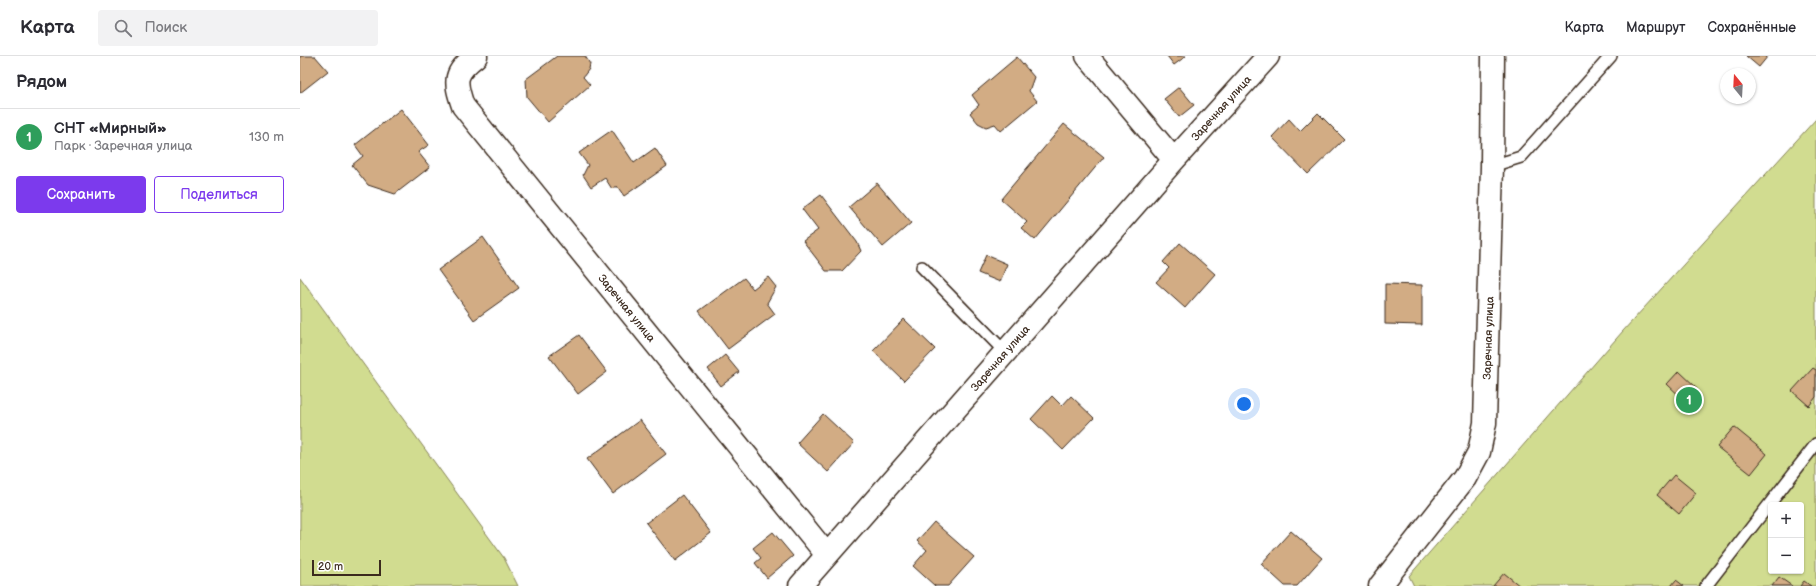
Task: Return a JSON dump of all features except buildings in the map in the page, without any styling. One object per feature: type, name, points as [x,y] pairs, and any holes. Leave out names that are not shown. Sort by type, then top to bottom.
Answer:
[{"type":"street","name":"Заречная улица","points":[[476,56],[463,66],[457,77],[457,91],[463,106],[827,556]]},
{"type":"street","points":[[1087,56],[1174,160]]},
{"type":"street","name":"Заречная улица","points":[[800,586],[1174,160],[1268,56]]},
{"type":"street","name":"Заречная улица","points":[[1385,584],[1465,478],[1480,452],[1485,423],[1492,166],[1493,56]]},
{"type":"lane","points":[[1492,166],[1521,156],[1611,56]]},
{"type":"lane","points":[[922,268],[1005,352]]},
{"type":"lane","points":[[1706,586],[1816,444]]},
{"type":"green space","points":[[1816,119],[1816,586],[1414,586],[1409,576],[1623,331]]},
{"type":"green space","points":[[300,277],[504,558],[518,586],[300,586]]},
{"type":"place","name":"СНТ «Мирный»","points":[[1689,400]]}]
